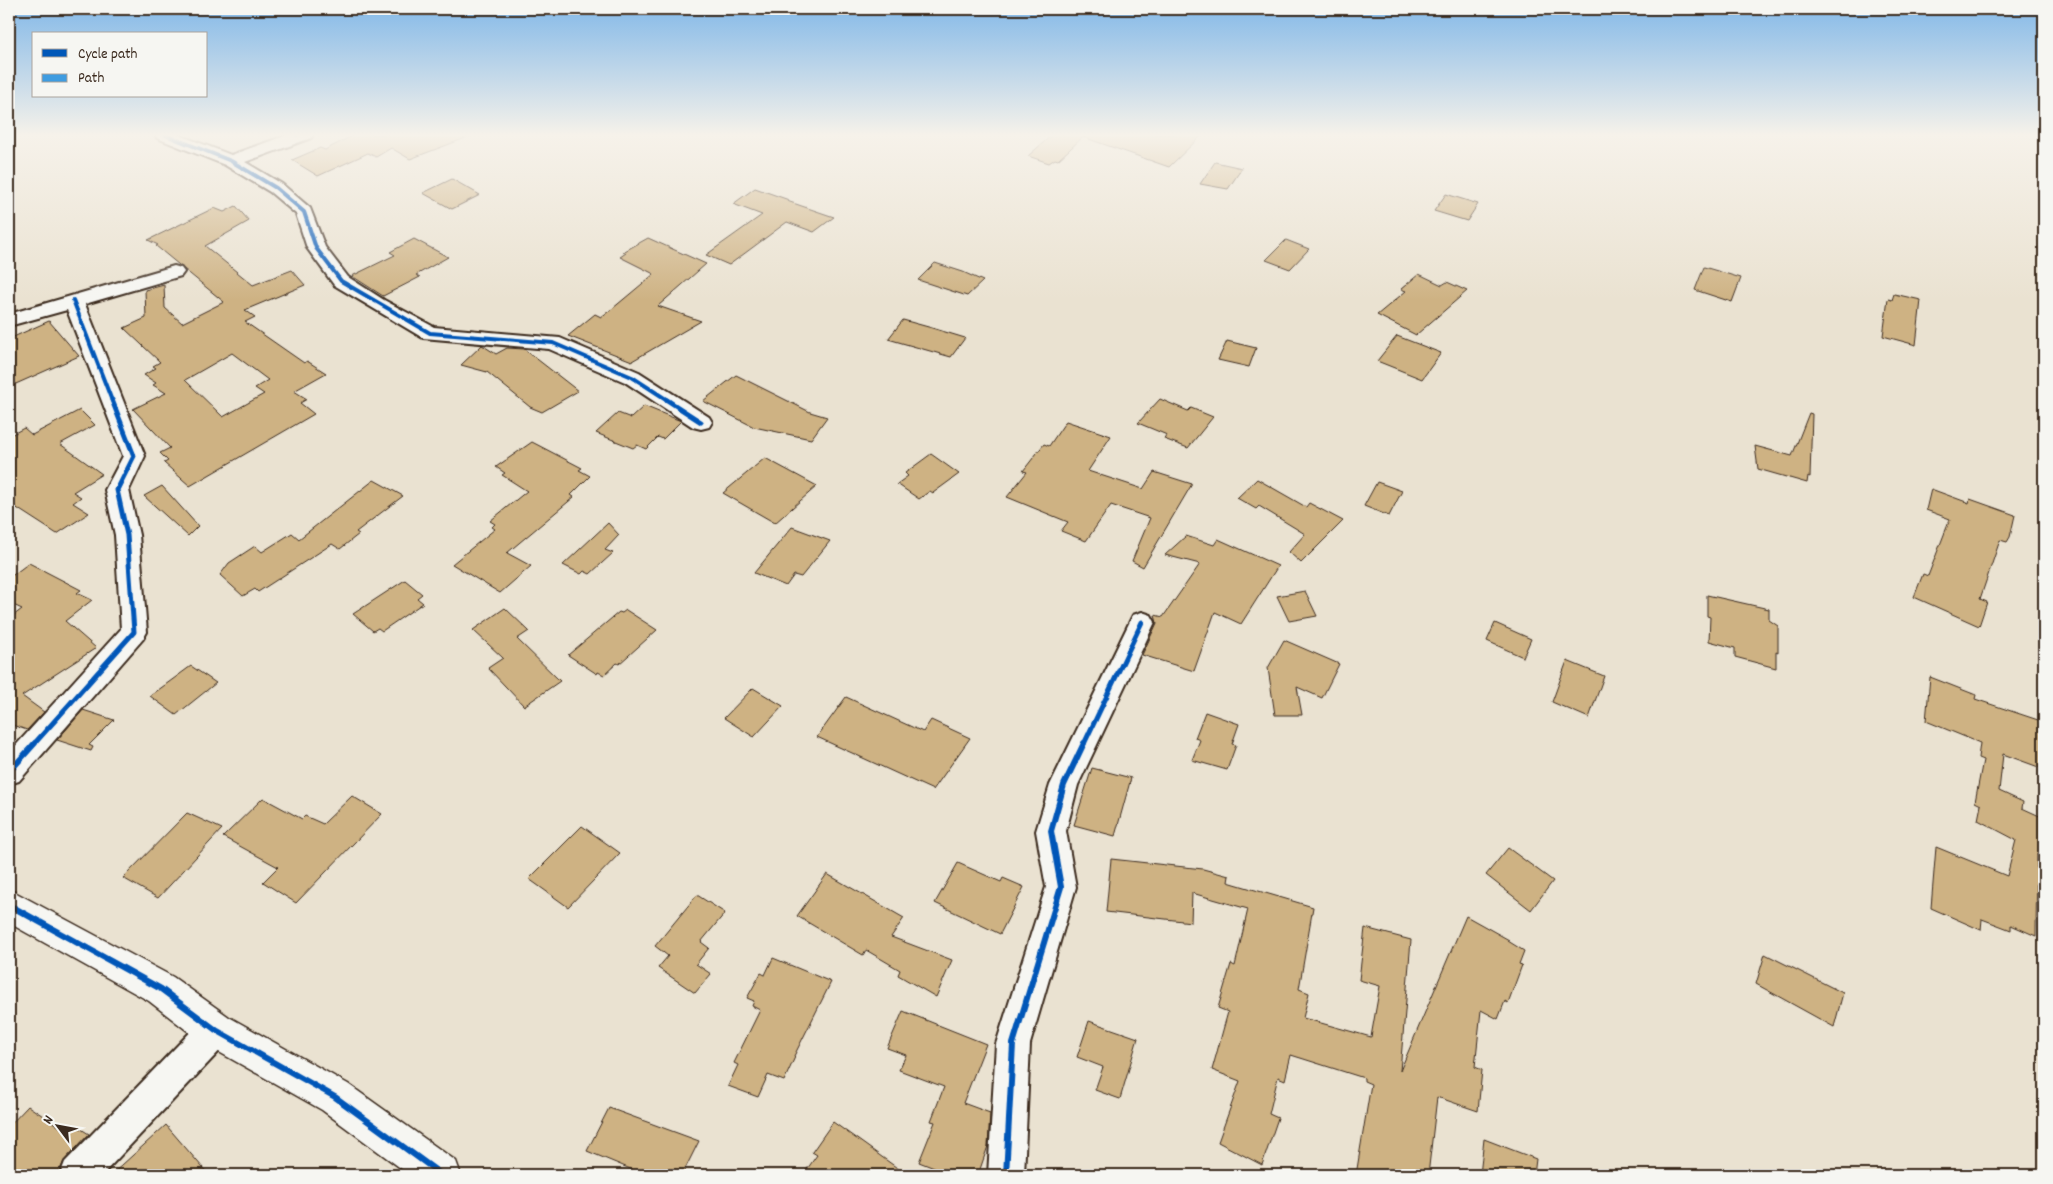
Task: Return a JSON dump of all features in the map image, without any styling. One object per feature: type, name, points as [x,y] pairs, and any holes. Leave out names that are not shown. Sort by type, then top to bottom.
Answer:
[{"type":"street","points":[[277,189],[304,212],[316,248],[340,281],[377,304],[430,333],[553,343],[632,377],[701,422]]},
{"type":"street","points":[[9,320],[174,272]]},
{"type":"street","points":[[9,772],[134,632],[127,535],[118,490],[134,456],[73,300]]},
{"type":"street","points":[[1006,1175],[1013,1044],[1061,887],[1051,831],[1064,785],[1142,622]]},
{"type":"street","points":[[9,905],[161,988],[216,1030],[335,1097],[442,1175]]},
{"type":"street","points":[[78,1175],[216,1030]]},
{"type":"building","points":[[431,189],[470,189],[480,195],[452,209],[423,193]]},
{"type":"building","points":[[753,189],[759,189],[834,217],[814,232],[787,222],[729,265],[706,255],[762,215],[733,204]]},
{"type":"building","points":[[1446,194],[1478,204],[1467,221],[1434,211]]},
{"type":"building","points":[[236,206],[249,221],[205,246],[253,285],[292,270],[305,285],[245,310],[255,317],[245,322],[304,363],[307,361],[326,373],[294,391],[307,399],[300,403],[314,414],[190,486],[164,463],[168,461],[160,453],[170,448],[133,409],[166,393],[153,385],[156,383],[144,375],[156,368],[153,366],[160,362],[124,328],[146,318],[145,290],[164,285],[165,308],[182,323],[224,302],[156,246],[158,245],[148,240],[214,208],[224,212]],"holes":[[[232,353],[268,380],[255,388],[264,394],[223,417],[185,380]]]},
{"type":"building","points":[[648,238],[706,264],[658,306],[701,321],[632,361],[568,336],[595,314],[601,317],[654,274],[620,257],[626,253],[623,252]]},
{"type":"building","points":[[414,239],[448,257],[416,275],[420,277],[383,296],[352,276],[395,255],[390,252]]},
{"type":"building","points":[[1286,240],[1309,249],[1290,269],[1266,260]]},
{"type":"building","points":[[935,263],[983,281],[967,296],[918,280]]},
{"type":"building","points":[[1704,267],[1741,278],[1732,302],[1695,290]]},
{"type":"building","points":[[1419,274],[1442,285],[1447,282],[1467,291],[1416,335],[1377,315],[1406,291],[1401,289]]},
{"type":"building","points":[[1894,294],[1921,300],[1916,345],[1883,336],[1888,299],[1892,300]]},
{"type":"building","points":[[903,320],[965,338],[951,357],[888,339]]},
{"type":"building","points":[[49,321],[79,356],[9,387],[9,339]]},
{"type":"building","points":[[1397,336],[1441,353],[1422,379],[1377,361]]},
{"type":"building","points":[[1227,341],[1256,348],[1249,367],[1218,360]]},
{"type":"building","points":[[482,345],[496,354],[507,348],[524,349],[578,391],[542,412],[530,407],[487,372],[461,365]]},
{"type":"building","points":[[736,375],[810,412],[827,417],[811,439],[754,427],[703,401]]},
{"type":"building","points":[[1160,399],[1188,411],[1191,408],[1213,417],[1188,448],[1164,439],[1167,435],[1138,423]]},
{"type":"building","points":[[644,406],[681,421],[663,439],[658,437],[646,449],[637,445],[633,448],[596,433],[618,413],[631,418]]},
{"type":"building","points":[[80,410],[95,425],[60,444],[102,474],[73,492],[81,497],[73,503],[89,513],[57,534],[9,503],[9,436],[24,428],[32,435]]},
{"type":"building","points":[[1809,413],[1812,414],[1810,477],[1808,476],[1807,483],[1758,469],[1755,446],[1792,456]]},
{"type":"building","points":[[1066,421],[1111,436],[1088,471],[1143,489],[1154,472],[1192,484],[1143,567],[1132,561],[1150,518],[1111,505],[1086,541],[1061,531],[1068,522],[1007,497],[1027,472],[1023,471],[1044,444],[1049,446]]},
{"type":"building","points":[[532,442],[582,468],[579,470],[590,476],[571,495],[574,497],[507,553],[531,566],[500,593],[452,564],[495,529],[492,527],[495,524],[490,521],[527,491],[502,475],[505,473],[496,467]]},
{"type":"building","points":[[931,454],[959,474],[933,493],[930,491],[919,499],[897,484],[908,476],[905,473]]},
{"type":"building","points":[[765,458],[817,486],[775,523],[723,493]]},
{"type":"building","points":[[1257,479],[1306,507],[1309,503],[1343,521],[1301,563],[1289,552],[1305,534],[1259,506],[1256,509],[1237,498]]},
{"type":"building","points":[[374,480],[403,496],[356,532],[359,534],[340,549],[332,544],[258,592],[255,589],[243,596],[220,575],[229,563],[255,546],[262,552],[292,533],[299,539]]},
{"type":"building","points":[[1377,482],[1402,491],[1389,516],[1364,506]]},
{"type":"building","points":[[162,486],[198,526],[188,536],[144,496]]},
{"type":"building","points":[[1931,489],[1969,503],[1970,499],[2015,515],[2007,542],[2000,540],[1980,599],[1987,602],[1979,626],[1914,597],[1923,574],[1928,576],[1950,519],[1926,510]]},
{"type":"building","points":[[608,523],[619,535],[605,550],[613,553],[590,574],[584,571],[581,574],[563,565]]},
{"type":"building","points":[[792,527],[830,541],[801,577],[794,575],[786,586],[754,573]]},
{"type":"building","points":[[1186,536],[1214,545],[1218,539],[1278,566],[1241,624],[1215,612],[1194,671],[1142,655],[1157,623],[1155,615],[1163,617],[1200,564],[1165,555]]},
{"type":"building","points":[[29,563],[81,590],[77,593],[92,600],[65,621],[96,648],[22,696],[44,712],[27,730],[9,724],[9,619],[22,609],[9,603],[9,578]]},
{"type":"building","points":[[405,580],[422,594],[417,598],[423,603],[382,631],[378,628],[373,631],[353,614]]},
{"type":"building","points":[[1305,591],[1317,616],[1289,621],[1277,596]]},
{"type":"building","points":[[1707,595],[1769,609],[1769,620],[1778,626],[1776,668],[1735,657],[1735,648],[1709,641],[1710,617],[1707,616]]},
{"type":"building","points":[[505,608],[529,631],[517,639],[560,681],[524,706],[488,668],[503,658],[473,630]]},
{"type":"building","points":[[626,610],[657,630],[619,664],[617,663],[604,675],[598,672],[597,674],[568,655],[619,612],[622,613]]},
{"type":"building","points":[[1495,623],[1531,639],[1523,657],[1487,641]]},
{"type":"building","points":[[1284,640],[1339,664],[1322,698],[1297,687],[1302,715],[1275,715],[1268,668]]},
{"type":"building","points":[[1567,661],[1604,676],[1589,718],[1552,702]]},
{"type":"building","points":[[191,666],[216,683],[176,715],[150,696]]},
{"type":"building","points":[[1930,677],[1976,695],[1975,699],[2044,722],[2044,769],[2003,754],[1999,791],[2023,802],[2022,808],[2044,818],[2044,857],[2037,854],[2036,936],[2011,925],[2011,930],[1982,919],[1981,930],[1931,908],[1936,847],[2007,876],[2016,840],[1978,820],[1981,805],[1975,802],[1983,760],[1978,758],[1980,743],[1926,721]]},
{"type":"building","points":[[753,688],[783,706],[754,737],[724,718]]},
{"type":"building","points":[[846,697],[923,732],[931,720],[970,738],[933,790],[817,737]]},
{"type":"building","points":[[83,710],[114,720],[89,745],[93,747],[91,751],[57,740]]},
{"type":"building","points":[[1205,712],[1239,724],[1232,744],[1236,745],[1227,770],[1192,760],[1200,740],[1195,738]]},
{"type":"building","points":[[1092,768],[1131,778],[1115,836],[1074,825]]},
{"type":"building","points":[[352,796],[382,814],[296,903],[263,882],[278,867],[223,837],[263,798],[302,819],[305,816],[323,824]]},
{"type":"building","points":[[187,813],[222,829],[158,898],[123,878]]},
{"type":"building","points":[[582,826],[620,853],[568,907],[529,879]]},
{"type":"building","points":[[1508,848],[1553,881],[1531,910],[1486,875]]},
{"type":"building","points":[[1111,859],[1203,869],[1229,876],[1228,882],[1313,907],[1299,989],[1309,993],[1303,1018],[1371,1037],[1380,986],[1359,980],[1365,928],[1411,940],[1400,1071],[1466,916],[1509,940],[1524,951],[1519,964],[1522,965],[1508,1003],[1505,1001],[1498,1019],[1481,1010],[1475,1067],[1482,1070],[1478,1111],[1437,1097],[1428,1175],[1356,1175],[1371,1084],[1364,1081],[1364,1078],[1291,1055],[1285,1080],[1278,1077],[1269,1114],[1278,1118],[1262,1165],[1218,1142],[1240,1081],[1212,1070],[1228,1012],[1218,1008],[1231,964],[1235,966],[1248,909],[1192,893],[1191,922],[1106,912]]},
{"type":"building","points":[[958,863],[1001,882],[1003,878],[1024,887],[1000,934],[935,903]]},
{"type":"building","points":[[827,874],[904,918],[891,937],[952,960],[936,997],[898,975],[900,970],[866,950],[863,955],[797,916]]},
{"type":"building","points":[[697,895],[725,913],[701,942],[709,948],[696,964],[711,974],[695,993],[658,968],[668,956],[655,946]]},
{"type":"building","points":[[1765,954],[1843,993],[1834,1027],[1756,984]]},
{"type":"building","points":[[773,958],[831,982],[794,1056],[784,1081],[768,1075],[758,1097],[728,1086],[738,1065],[734,1063],[760,1010],[752,1006],[754,1001],[747,998],[761,973],[765,975]]},
{"type":"building","points":[[903,1011],[986,1044],[963,1103],[990,1113],[988,1146],[978,1175],[952,1175],[919,1162],[935,1122],[931,1121],[944,1087],[899,1070],[906,1055],[887,1048]]},
{"type":"building","points":[[1089,1021],[1138,1038],[1120,1099],[1095,1090],[1103,1067],[1077,1057]]},
{"type":"building","points":[[28,1106],[66,1131],[73,1124],[89,1134],[64,1161],[58,1175],[9,1175],[9,1126]]},
{"type":"building","points":[[609,1108],[699,1141],[682,1175],[645,1175],[587,1151]]},
{"type":"building","points":[[833,1122],[907,1175],[803,1175],[817,1155],[812,1152]]},
{"type":"building","points":[[166,1125],[209,1175],[111,1175]]},
{"type":"building","points":[[1484,1139],[1536,1159],[1534,1175],[1480,1175]]},
{"type":"cycle path","points":[[277,189],[304,212],[316,248],[341,281],[377,304],[430,333],[553,343],[632,377],[701,422]]},
{"type":"cycle path","points":[[9,772],[134,632],[127,535],[117,490],[134,456],[73,300]]},
{"type":"cycle path","points":[[1006,1175],[1013,1044],[1061,887],[1051,831],[1064,785],[1142,622]]},
{"type":"cycle path","points":[[9,905],[161,989],[216,1030],[335,1097],[442,1175]]}]
